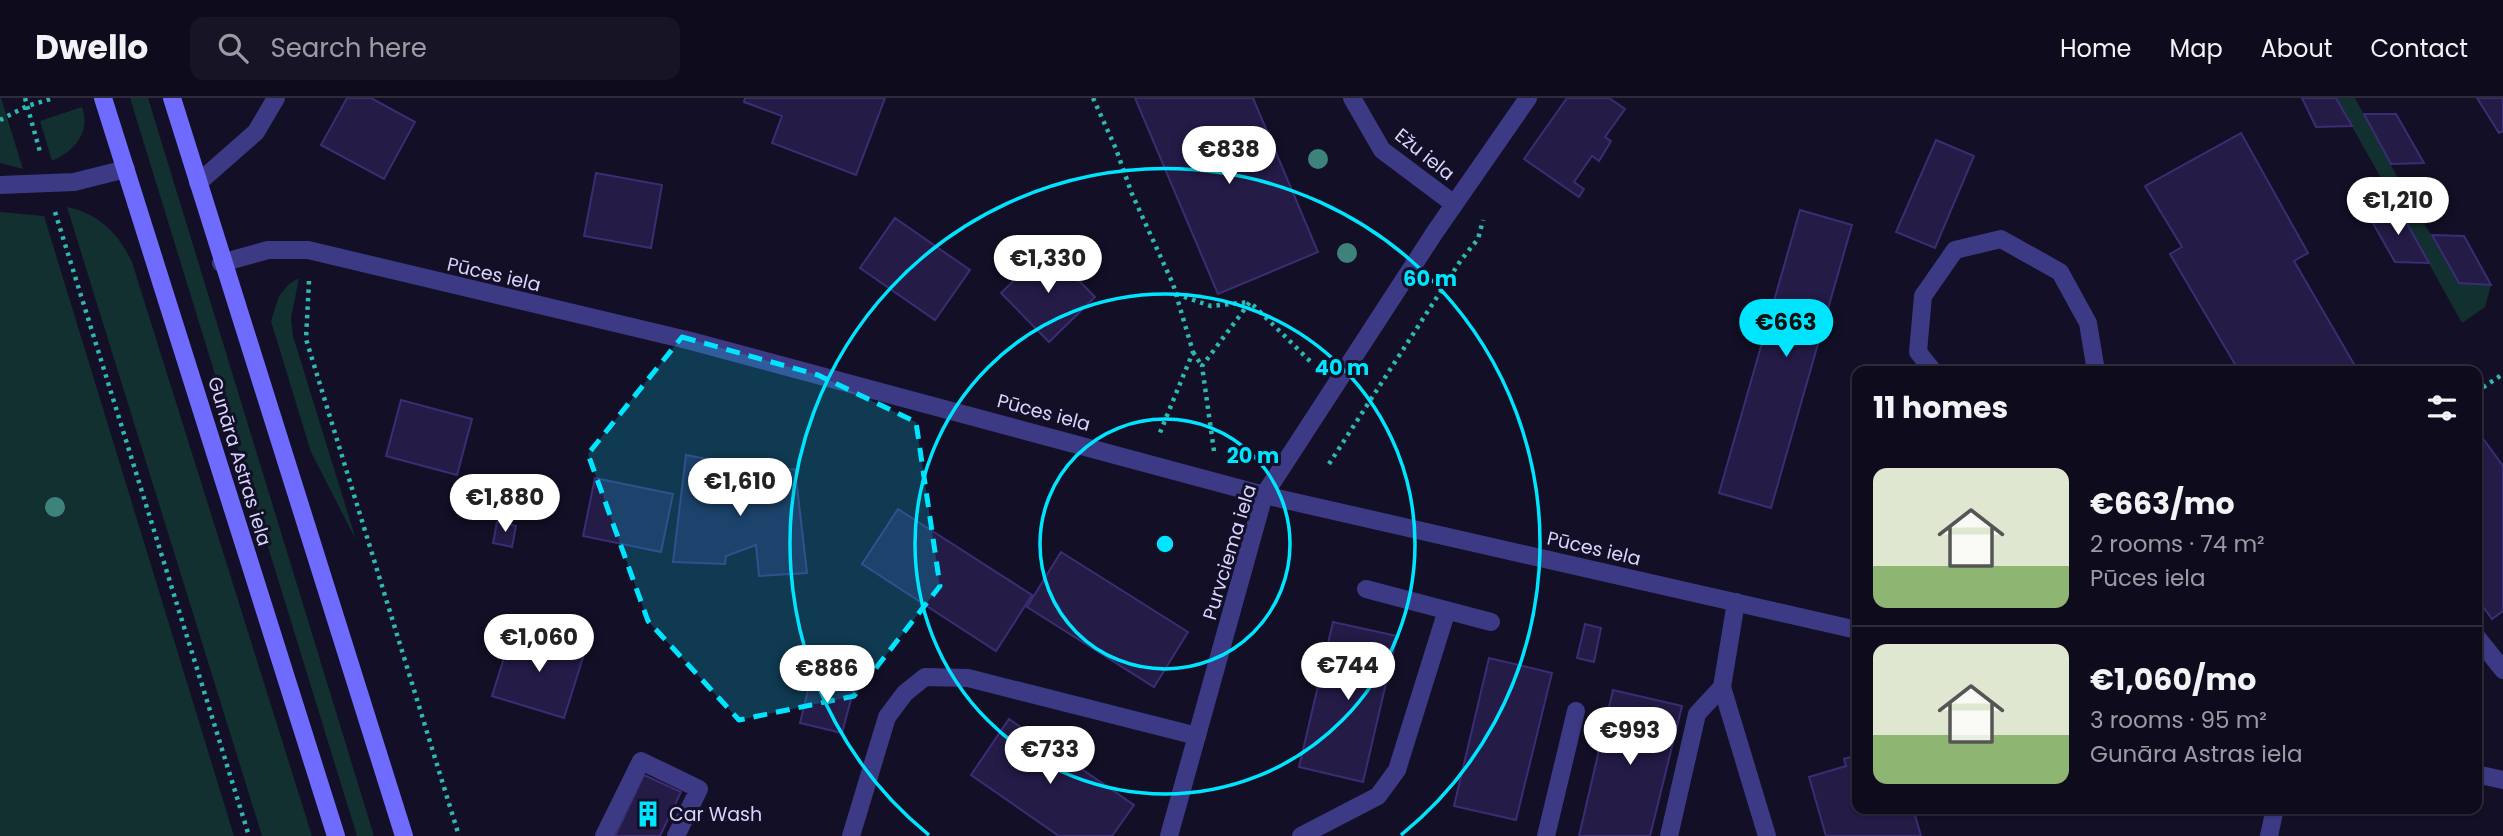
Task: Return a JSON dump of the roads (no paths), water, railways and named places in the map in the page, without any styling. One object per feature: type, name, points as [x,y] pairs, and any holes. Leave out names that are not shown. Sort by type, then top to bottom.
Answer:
[{"type":"main road","name":"Gunāra Astras iela","points":[[103,98],[336,836]]},
{"type":"main road","points":[[172,98],[404,836]]},
{"type":"street","points":[[198,183],[256,132],[276,98]]},
{"type":"street","name":"Ežu iela","points":[[1352,98],[1382,149],[1454,204]]},
{"type":"street","name":"Purvciema iela","points":[[1169,836],[1264,495],[1454,204],[1528,98]]},
{"type":"street","points":[[0,185],[48,185],[126,169]]},
{"type":"street","points":[[1929,366],[1918,352],[1923,296],[1955,250],[2001,239],[2060,272],[2088,323],[2095,366]]},
{"type":"street","name":"Pūces iela","points":[[222,263],[268,250],[309,250],[691,341],[1264,495],[1852,629]]},
{"type":"street","points":[[1366,589],[1491,622]]},
{"type":"street","points":[[1736,602],[1722,687],[1767,836]]},
{"type":"street","points":[[1301,836],[1378,796],[1397,770],[1447,610]]},
{"type":"street","points":[[2482,644],[2503,670]]},
{"type":"street","points":[[851,836],[887,716],[905,693],[925,677],[968,678],[1197,736]]},
{"type":"street","points":[[1669,836],[1697,714],[1722,687]]},
{"type":"street","points":[[1546,836],[1576,712]]},
{"type":"street","points":[[604,836],[641,761],[699,789],[676,836]]},
{"type":"street","points":[[2482,775],[2503,780]]},
{"type":"street","points":[[2269,836],[2274,814]]},
{"type":"place","name":"Car Wash","points":[[648,814]]}]
